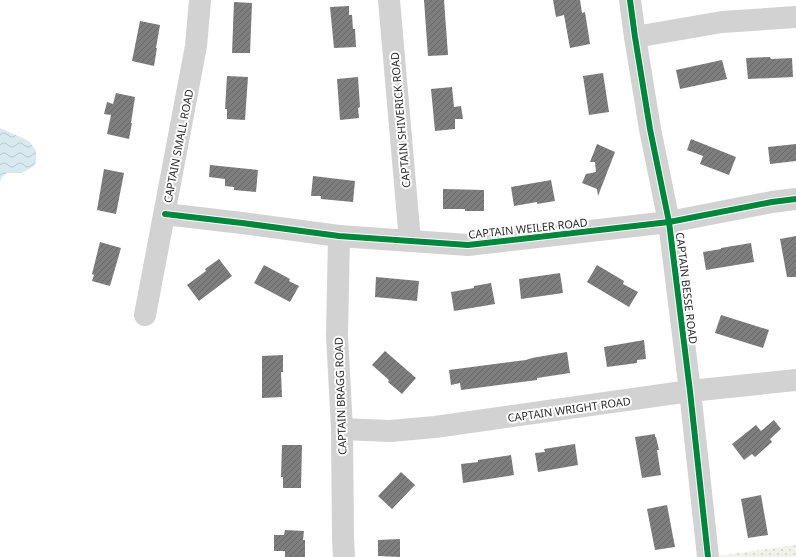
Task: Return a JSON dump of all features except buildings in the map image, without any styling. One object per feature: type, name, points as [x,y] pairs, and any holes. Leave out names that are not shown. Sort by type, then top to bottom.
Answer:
[{"type":"street","name":"CAPTAIN SMALL ROAD","points":[[145,315],[196,46],[200,0]]},
{"type":"street","name":"CAPTAIN SHIVERICK ROAD","points":[[389,0],[410,241]]},
{"type":"street","name":"CAPTAIN BESSE ROAD","points":[[630,0],[650,129],[669,222],[690,392],[708,557]]},
{"type":"street","points":[[635,37],[722,22],[796,17]]},
{"type":"street","name":"CAPTAIN WEILER ROAD","points":[[165,214],[242,222],[339,236],[468,246],[669,222],[772,202],[796,199]]},
{"type":"street","name":"CAPTAIN BRAGG ROAD","points":[[339,236],[337,336],[342,429],[344,557]]},
{"type":"street","name":"CAPTAIN WRIGHT ROAD","points":[[342,429],[390,431],[435,427],[690,392],[796,380]]},
{"type":"shaded area","points":[[796,545],[796,557],[711,557]]},
{"type":"water","points":[[0,128],[30,142],[36,151],[36,162],[34,166],[22,173],[7,173],[2,177],[0,182]]},
{"type":"cycle path","points":[[630,0],[650,129],[669,222],[690,391],[708,557]]},
{"type":"cycle path","points":[[165,214],[339,236],[468,245],[669,222],[772,202],[796,199]]}]
